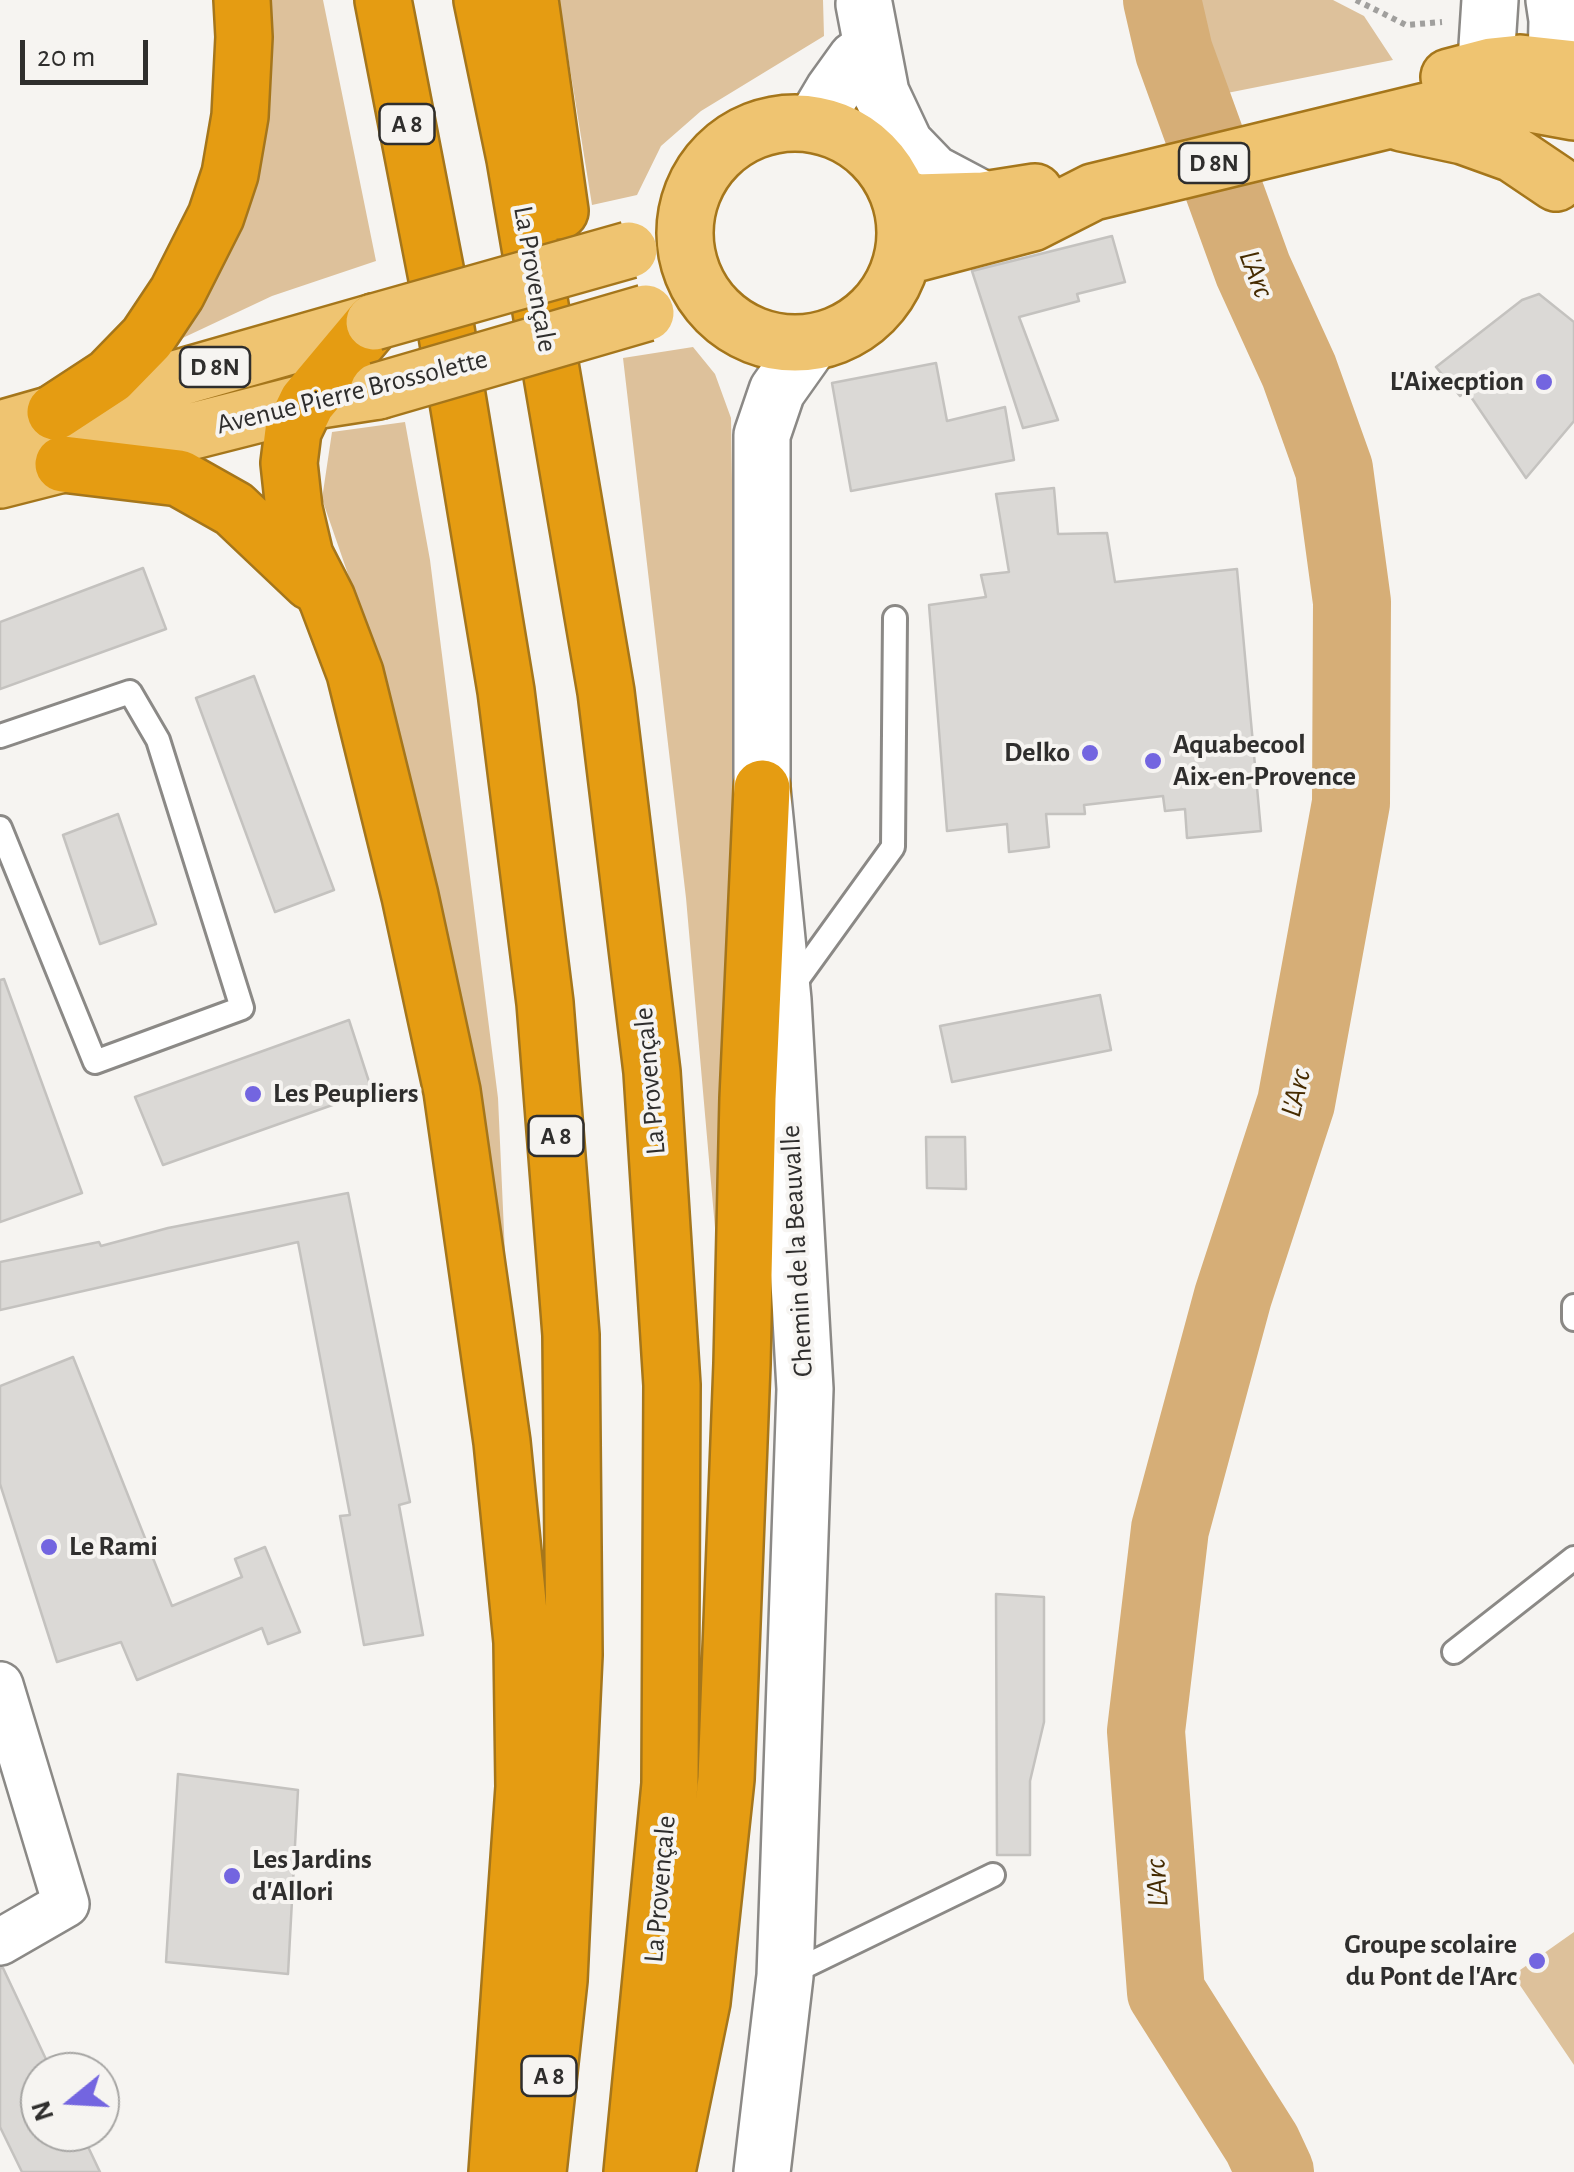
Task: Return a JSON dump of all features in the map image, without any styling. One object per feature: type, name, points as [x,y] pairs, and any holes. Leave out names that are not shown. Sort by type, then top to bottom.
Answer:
[{"type":"highway","points":[[242,0],[240,116],[230,174],[216,216],[177,293],[147,338],[59,438],[179,478],[234,509],[327,599]]},
{"type":"highway","name":"A 8","points":[[383,0],[442,298],[506,691],[545,1003],[571,1335],[574,1655],[559,1980],[538,2172]]},
{"type":"highway","name":"La Provençale","points":[[482,0],[514,159],[606,692],[652,1072],[672,1386],[670,1784],[632,2172]]},
{"type":"highway","points":[[530,0],[581,365],[606,692]]},
{"type":"highway","points":[[374,322],[307,402],[293,431],[290,463],[304,556],[327,599],[354,673],[380,769],[452,1091],[502,1442],[522,1642],[524,1787],[497,2172]]},
{"type":"highway","points":[[667,2172],[702,2002],[726,1779],[762,788]]},
{"type":"main road","points":[[1503,83],[1565,194]]},
{"type":"main road","points":[[1389,120],[1482,100],[1503,83],[1568,83]]},
{"type":"main road","name":"D 8N","points":[[1336,134],[1428,85],[1503,83]]},
{"type":"main road","points":[[1389,120],[1463,136],[1513,154],[1565,194]]},
{"type":"main road","name":"D 8N","points":[[899,195],[916,202],[984,200],[1020,192],[1093,192],[1389,120]]},
{"type":"main road","points":[[814,124],[864,146],[879,161],[899,195],[906,232],[895,281],[872,312],[848,331],[811,343],[764,340],[727,321],[702,293],[688,264],[684,229],[691,194],[711,160],[734,140],[769,125],[814,124]]},
{"type":"main road","name":"D 8N","points":[[903,256],[1032,223],[1093,192]]},
{"type":"main road","name":"Avenue Pierre Brossolette","points":[[0,480],[59,438],[374,322],[629,250],[684,229]]},
{"type":"main road","name":"Avenue Pierre Brossolette","points":[[0,430],[59,438],[378,391],[702,293]]},
{"type":"street","points":[[1490,0],[1486,46],[1503,83]]},
{"type":"street","points":[[1554,0],[1568,83]]},
{"type":"street","points":[[864,2],[856,60],[864,146]]},
{"type":"street","points":[[864,2],[882,93],[905,144],[933,173],[984,200]]},
{"type":"street","points":[[814,124],[856,60]]},
{"type":"street","name":"Chemin de la Beauvalle","points":[[762,2172],[786,1976],[805,1389],[783,1000],[762,788],[762,435],[776,390],[811,343]]},
{"type":"street","points":[[0,1685],[66,1904],[0,1942]]},
{"type":"lane","points":[[783,1000],[893,847],[896,618]]},
{"type":"lane","points":[[0,736],[130,692],[158,740],[242,1008],[96,1062],[0,828]]},
{"type":"lane","points":[[1574,1306],[1574,1319]]},
{"type":"lane","points":[[1454,1652],[1574,1558]]},
{"type":"lane","points":[[786,1976],[993,1875]]},
{"type":"shaded area","points":[[261,0],[323,0],[376,261],[272,296],[172,343]]},
{"type":"shaded area","points":[[559,0],[823,0],[824,36],[701,111],[661,146],[637,195],[592,205]]},
{"type":"shaded area","points":[[1197,0],[1333,0],[1364,16],[1393,60],[1212,96]]},
{"type":"shaded area","points":[[693,347],[715,374],[731,418],[738,856],[723,1319],[686,898],[623,358]]},
{"type":"shaded area","points":[[405,422],[430,560],[498,1098],[510,1365],[367,629],[322,499],[332,432]]},
{"type":"shaded area","points":[[1574,1932],[1574,2065],[1513,1975]]},
{"type":"building","points":[[1112,236],[1125,282],[1077,294],[1079,301],[1019,317],[1058,420],[1023,428],[972,271]]},
{"type":"building","points":[[1539,294],[1574,322],[1574,421],[1526,478],[1467,391],[1460,396],[1436,367],[1522,300]]},
{"type":"building","points":[[936,363],[947,421],[1005,407],[1014,460],[851,491],[832,383]]},
{"type":"building","points":[[1054,488],[1058,534],[1107,533],[1115,582],[1237,569],[1261,831],[1187,838],[1185,809],[1165,811],[1163,796],[1084,805],[1085,814],[1046,814],[1049,847],[1009,852],[1007,824],[947,831],[929,605],[986,597],[981,575],[1009,572],[996,494]]},
{"type":"building","points":[[143,568],[166,629],[0,689],[0,622]]},
{"type":"building","points":[[254,676],[334,890],[275,912],[196,698]]},
{"type":"building","points":[[118,814],[156,924],[100,944],[63,835]]},
{"type":"building","points":[[4,979],[82,1193],[0,1222],[0,980]]},
{"type":"building","points":[[1100,995],[1111,1050],[952,1082],[940,1026]]},
{"type":"building","name":"Les Peupliers","points":[[349,1020],[372,1091],[163,1165],[135,1097]]},
{"type":"building","points":[[926,1137],[965,1137],[966,1189],[927,1188]]},
{"type":"building","points":[[348,1193],[410,1502],[399,1505],[423,1635],[364,1645],[340,1516],[350,1515],[298,1242],[0,1310],[0,1262],[99,1242],[101,1246],[168,1228]]},
{"type":"building","points":[[73,1357],[172,1606],[242,1577],[235,1559],[265,1547],[300,1632],[268,1644],[262,1628],[137,1680],[121,1642],[57,1662],[0,1484],[0,1386]]},
{"type":"building","points":[[996,1594],[1044,1597],[1044,1722],[1030,1781],[1030,1855],[997,1855]]},
{"type":"building","name":"Les Jardins d'Allori","points":[[178,1774],[298,1790],[288,1974],[166,1962]]},
{"type":"building","points":[[3,1968],[43,2052],[20,2052],[20,2152],[90,2152],[100,2172],[22,2172],[0,2127]]},
{"type":"waterway","name":"L'Arc","points":[[1162,0],[1174,52],[1253,270],[1299,371],[1334,469],[1352,602],[1351,803],[1296,1103],[1233,1296],[1170,1529],[1146,1731],[1166,1992],[1262,2144],[1275,2172]]},
{"type":"place","name":"L'Aixecption","points":[[1544,382]]},
{"type":"place","name":"Delko","points":[[1090,753]]},
{"type":"place","name":"Aquabecool Aix-en-Provence","points":[[1153,761]]},
{"type":"place","name":"Les Peupliers","points":[[253,1094]]},
{"type":"place","name":"Le Rami","points":[[49,1547]]},
{"type":"place","name":"Les Jardins d'Allori","points":[[232,1876]]},
{"type":"place","name":"Groupe scolaire du Pont de l'Arc","points":[[1537,1961]]}]
